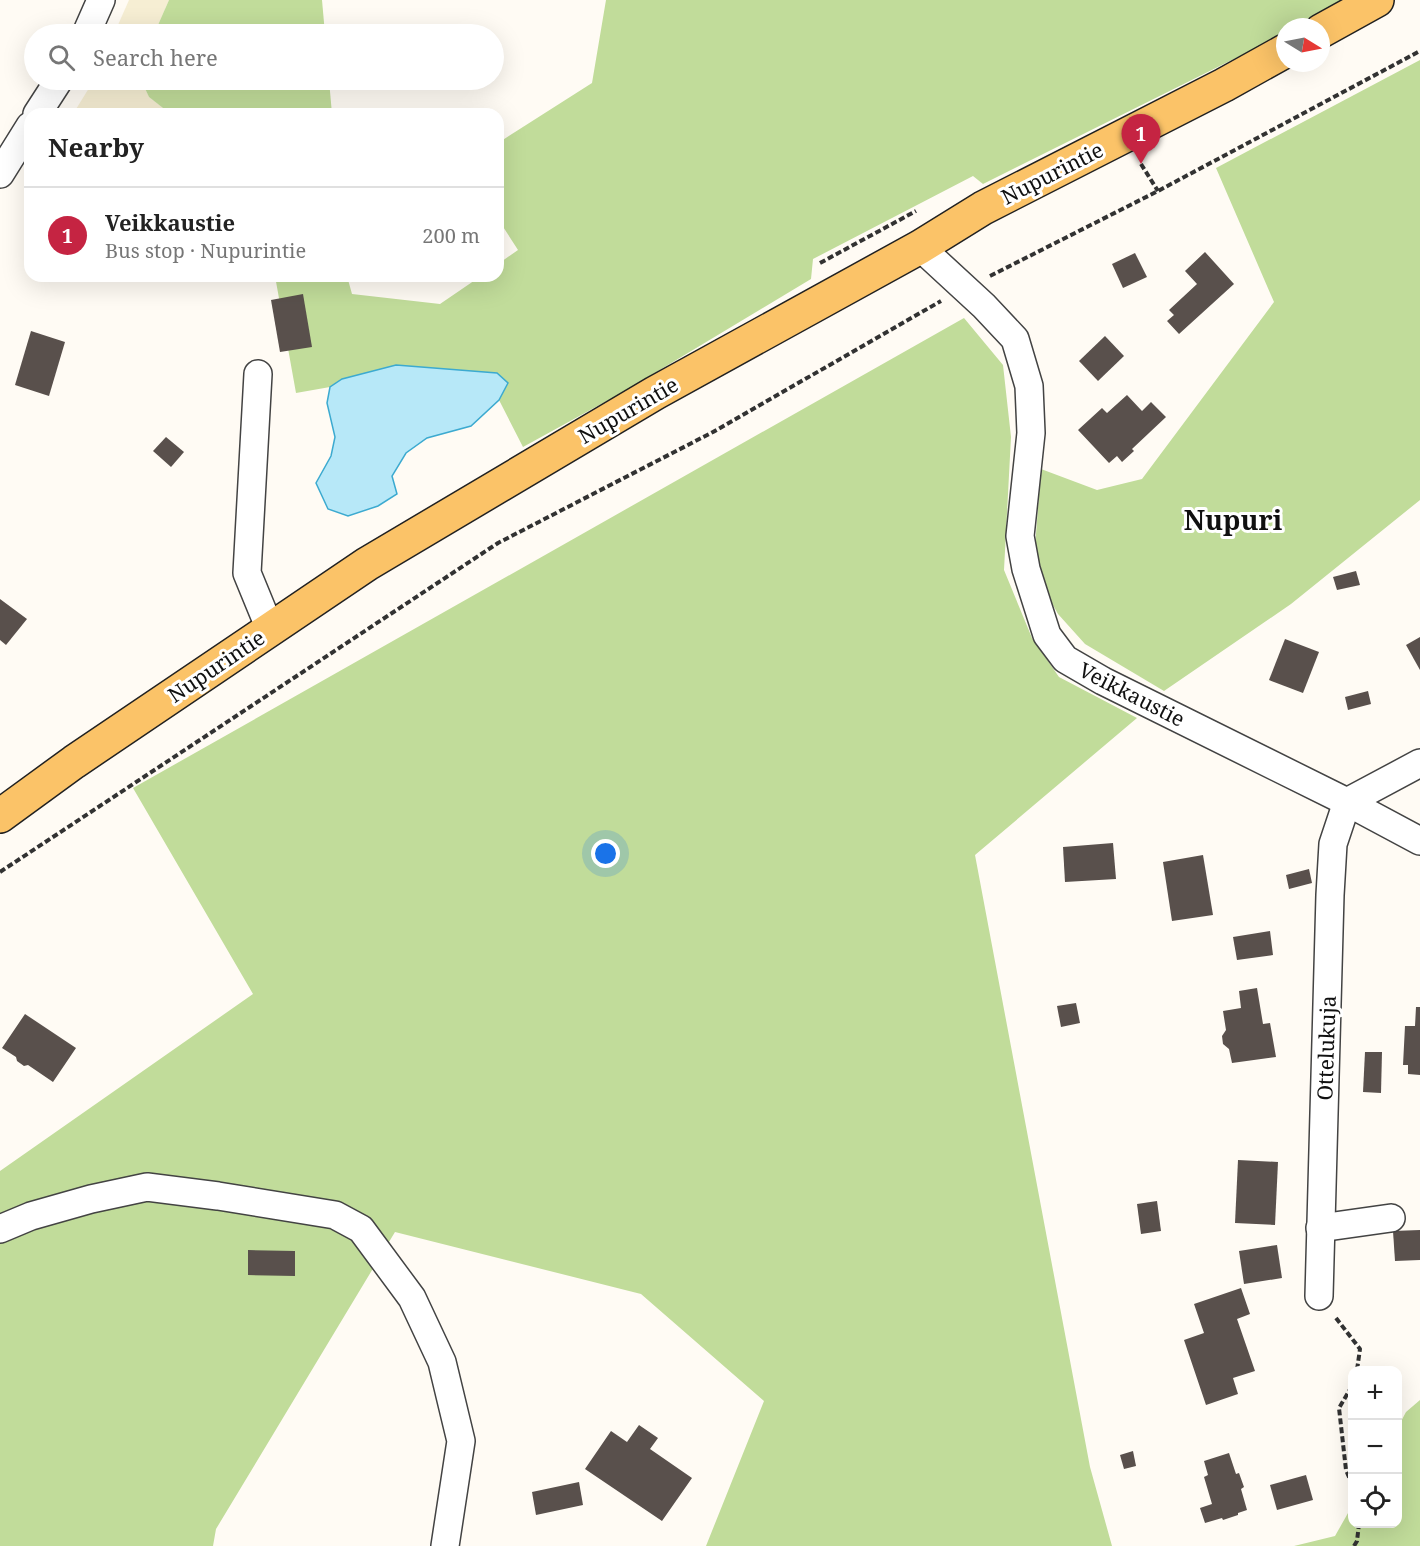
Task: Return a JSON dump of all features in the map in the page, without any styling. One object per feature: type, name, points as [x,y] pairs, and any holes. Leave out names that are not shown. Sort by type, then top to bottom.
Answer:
[{"type":"main road","points":[[1330,26],[1377,0]]},
{"type":"main road","name":"Nupurintie","points":[[0,816],[74,762],[367,564],[645,399],[920,247],[983,208],[1276,56]]},
{"type":"street","points":[[90,24],[101,0]]},
{"type":"street","points":[[41,108],[53,90]]},
{"type":"street","points":[[0,174],[24,136]]},
{"type":"street","name":"Veikkaustie","points":[[920,247],[984,306],[1015,339],[1029,386],[1031,434],[1020,536],[1026,569],[1047,635],[1065,659],[1103,681],[1347,802],[1420,841]]},
{"type":"street","points":[[258,374],[247,573],[270,629]]},
{"type":"street","points":[[1347,802],[1420,763]]},
{"type":"street","name":"Ottelukuja","points":[[1318,1296],[1333,844],[1347,802]]},
{"type":"street","points":[[0,1229],[61,1207],[147,1187],[335,1215],[361,1229],[412,1298],[442,1362],[461,1441],[445,1546]]},
{"type":"street","points":[[1320,1228],[1391,1218]]},
{"type":"path","points":[[0,872],[498,543],[713,432],[964,288],[1158,191],[1420,51]]},
{"type":"path","points":[[1141,164],[1158,191]]},
{"type":"path","points":[[820,264],[922,207]]},
{"type":"path","points":[[1318,1296],[1360,1349],[1358,1366]]},
{"type":"path","points":[[1348,1394],[1339,1408],[1348,1474]]},
{"type":"path","points":[[1354,1546],[1359,1528]]},
{"type":"shaded area","points":[[129,0],[169,0],[158,24],[118,24]]},
{"type":"shaded area","points":[[88,90],[146,90],[149,97],[163,108],[77,108]]},
{"type":"green space","points":[[169,0],[322,0],[324,24],[158,24]]},
{"type":"green space","points":[[606,0],[1344,0],[1311,18],[1276,18],[1276,37],[1266,43],[983,184],[973,176],[813,259],[811,279],[623,392],[523,447],[499,400],[508,383],[342,379],[330,387],[296,393],[276,282],[349,282],[352,294],[440,304],[472,282],[504,282],[504,260],[518,250],[504,228],[504,139],[592,83]]},
{"type":"green space","points":[[1420,60],[1420,500],[1291,604],[1164,691],[1085,644],[1058,614],[1041,584],[1035,547],[1041,469],[1097,490],[1142,479],[1274,302],[1216,168]]},
{"type":"green space","points":[[146,90],[330,90],[331,108],[163,108],[149,97]]},
{"type":"green space","points":[[964,318],[1003,365],[1011,437],[1004,570],[1032,638],[1059,677],[1137,718],[975,855],[1090,1467],[1112,1546],[706,1546],[764,1401],[641,1294],[395,1232],[216,1529],[213,1546],[0,1546],[0,1171],[253,994],[133,788]]},
{"type":"green space","points":[[1420,1400],[1420,1546],[1294,1546],[1335,1536],[1348,1513],[1348,1528],[1402,1528],[1402,1420],[1406,1412]]},
{"type":"water","points":[[396,365],[497,373],[508,383],[499,400],[471,426],[427,438],[406,453],[392,476],[397,494],[378,506],[348,516],[328,509],[316,483],[331,456],[335,437],[327,403],[330,387],[342,379]]},
{"type":"building","points":[[1205,252],[1234,284],[1179,334],[1167,321],[1174,315],[1169,310],[1197,284],[1185,271]]},
{"type":"building","points":[[1135,253],[1147,277],[1123,288],[1112,264]]},
{"type":"building","points":[[303,294],[312,347],[280,352],[271,300]]},
{"type":"building","points":[[31,331],[65,342],[49,396],[15,385]]},
{"type":"building","points":[[1105,336],[1124,356],[1098,381],[1079,361]]},
{"type":"building","points":[[1127,395],[1142,411],[1151,402],[1166,417],[1132,449],[1134,451],[1122,462],[1117,456],[1109,463],[1078,430],[1102,408],[1107,413]]},
{"type":"building","points":[[166,437],[184,452],[171,467],[153,451]]},
{"type":"building","points":[[1356,571],[1360,585],[1337,590],[1333,577]]},
{"type":"building","points":[[0,599],[27,619],[6,645],[0,640]]},
{"type":"building","points":[[1420,637],[1420,670],[1406,645]]},
{"type":"building","points":[[1285,639],[1319,652],[1303,693],[1269,680]]},
{"type":"building","points":[[1368,691],[1371,704],[1348,710],[1345,697]]},
{"type":"building","points":[[1113,843],[1116,879],[1065,882],[1063,847]]},
{"type":"building","points":[[1203,855],[1213,915],[1172,921],[1163,862]]},
{"type":"building","points":[[1309,869],[1312,883],[1289,889],[1286,875]]},
{"type":"building","points":[[1270,931],[1273,955],[1237,960],[1233,937]]},
{"type":"building","points":[[1257,988],[1263,1024],[1270,1023],[1276,1057],[1232,1063],[1229,1049],[1223,1044],[1222,1036],[1226,1030],[1223,1011],[1241,1008],[1239,991]]},
{"type":"building","points":[[1076,1003],[1080,1023],[1061,1027],[1057,1006]]},
{"type":"building","points":[[1416,1007],[1420,1007],[1420,1075],[1408,1074],[1408,1065],[1403,1065],[1405,1026],[1415,1026]]},
{"type":"building","points":[[25,1014],[76,1048],[53,1082],[28,1065],[24,1066],[17,1061],[16,1057],[2,1048]]},
{"type":"building","points":[[1365,1052],[1382,1052],[1381,1093],[1363,1092]]},
{"type":"building","points":[[1238,1160],[1278,1162],[1275,1225],[1235,1223]]},
{"type":"building","points":[[1157,1201],[1161,1231],[1141,1234],[1137,1204]]},
{"type":"building","points":[[1420,1230],[1420,1260],[1395,1261],[1393,1231]]},
{"type":"building","points":[[1277,1245],[1282,1278],[1244,1284],[1239,1251]]},
{"type":"building","points":[[248,1250],[295,1251],[295,1276],[248,1275]]},
{"type":"building","points":[[1241,1288],[1250,1314],[1237,1319],[1255,1371],[1233,1378],[1238,1394],[1206,1405],[1184,1340],[1204,1333],[1194,1304]]},
{"type":"building","points":[[639,1425],[658,1438],[650,1449],[692,1478],[662,1521],[585,1469],[611,1431],[627,1442]]},
{"type":"building","points":[[1133,1451],[1136,1466],[1124,1469],[1120,1455]]},
{"type":"building","points":[[1229,1453],[1236,1474],[1239,1473],[1244,1487],[1241,1489],[1247,1510],[1223,1520],[1222,1518],[1205,1523],[1200,1508],[1212,1504],[1204,1477],[1208,1475],[1204,1461]]},
{"type":"building","points":[[1306,1475],[1313,1500],[1277,1510],[1270,1485]]},
{"type":"building","points":[[579,1482],[583,1505],[536,1515],[532,1492]]},
{"type":"place","name":"Veikkaustie","points":[[1141,164]]},
{"type":"district","name":"Nupuri","points":[[1233,519]]}]
